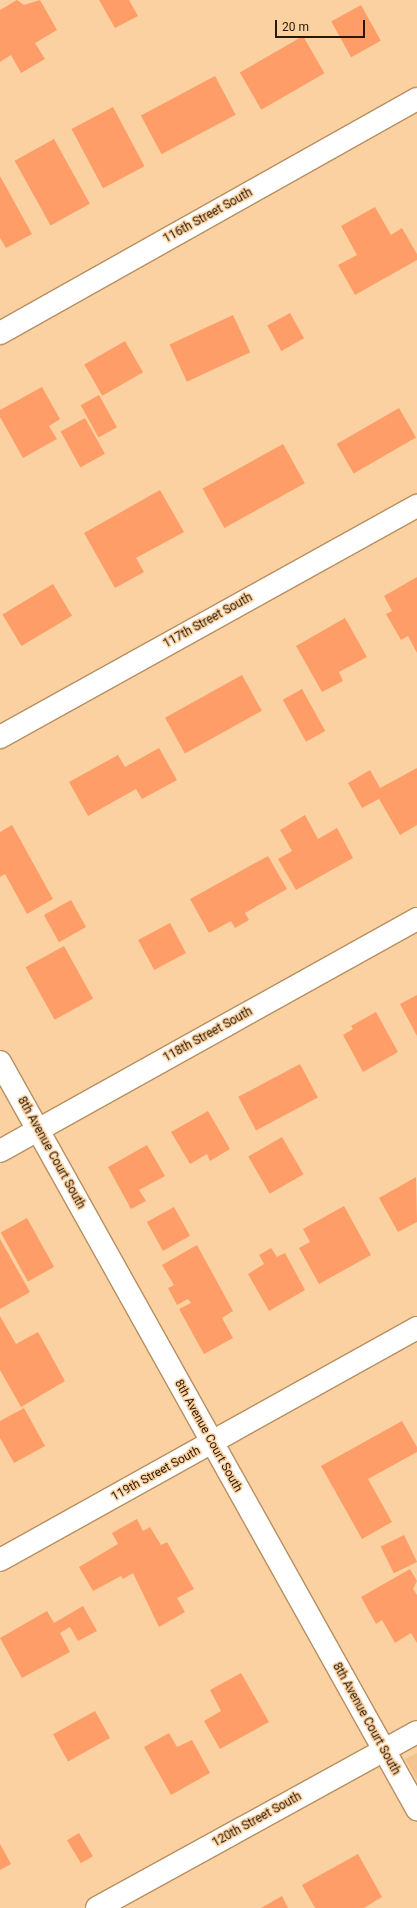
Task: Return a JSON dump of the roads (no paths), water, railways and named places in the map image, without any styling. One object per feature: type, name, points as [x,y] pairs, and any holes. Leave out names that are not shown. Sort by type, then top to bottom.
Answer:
[{"type":"street","name":"116th Street South","points":[[0,333],[417,99]]},
{"type":"street","name":"117th Street South","points":[[0,737],[417,506]]},
{"type":"street","name":"118th Street South","points":[[0,1151],[417,919]]},
{"type":"street","name":"8th Avenue Court South","points":[[0,1062],[417,1809]]},
{"type":"street","name":"119th Street South","points":[[0,1560],[417,1328]]},
{"type":"street","name":"120th Street South","points":[[98,1908],[417,1732]]}]
